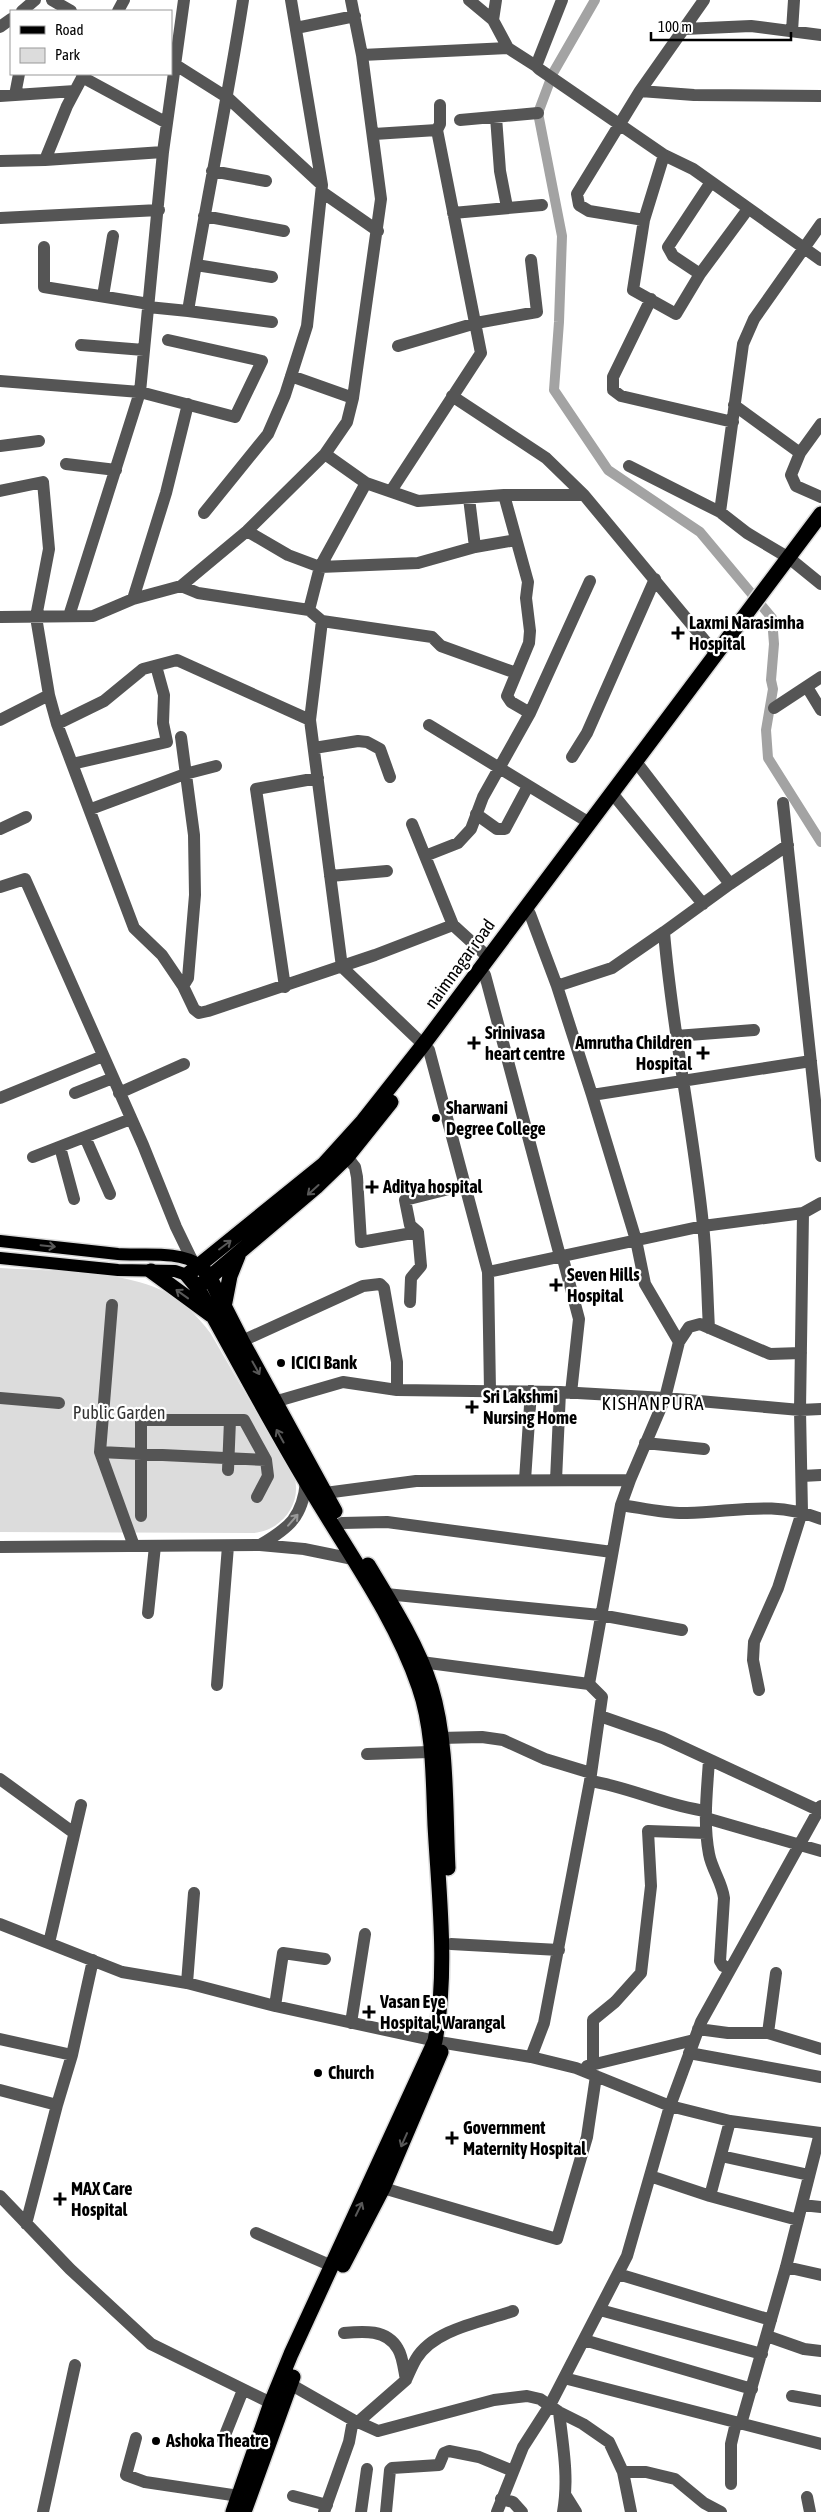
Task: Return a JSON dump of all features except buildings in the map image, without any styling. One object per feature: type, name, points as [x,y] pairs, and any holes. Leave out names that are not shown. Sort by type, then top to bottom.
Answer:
[{"type":"highway","points":[[204,1282],[316,1187],[347,1157],[372,1127],[426,1047],[485,974],[640,767],[729,642],[791,561],[821,514]]},
{"type":"highway","points":[[791,561],[821,528]]},
{"type":"highway","name":"naimnagar road","points":[[187,1275],[196,1262],[324,1164],[357,1128],[426,1047],[488,957],[588,822],[716,654],[729,642]]},
{"type":"highway","points":[[219,1312],[239,1253]]},
{"type":"highway","points":[[196,1262],[204,1282],[306,1482],[353,1559],[411,1666],[426,1714],[430,1752],[441,1944],[440,2042],[411,2097],[332,2266],[271,2403],[233,2512]]},
{"type":"highway","points":[[151,1271],[219,1312],[242,1341],[342,1523],[386,1594],[421,1662],[435,1703],[440,1738],[452,1944],[450,2012],[383,2188],[340,2270],[290,2384],[244,2512]]},
{"type":"highway","points":[[187,1275],[204,1282]]},
{"type":"main road","points":[[0,1241],[120,1254],[176,1256],[196,1262]]},
{"type":"main road","points":[[0,1258],[118,1270],[175,1271],[187,1275]]},
{"type":"street","points":[[52,0],[69,10]]},
{"type":"street","points":[[184,0],[173,63],[228,98],[322,188],[378,231]]},
{"type":"street","points":[[188,311],[212,171],[228,98],[243,0]]},
{"type":"street","points":[[204,513],[268,434],[291,376],[307,326],[322,188],[291,0]]},
{"type":"street","points":[[0,617],[93,616],[133,599],[181,586],[247,531],[325,454],[347,422],[353,398],[378,231],[381,187],[362,55],[351,0]]},
{"type":"street","points":[[469,0],[493,20],[508,48],[565,89],[664,155],[693,169],[821,260]]},
{"type":"street","points":[[493,20],[496,0]]},
{"type":"street","points":[[537,68],[562,0]]},
{"type":"street","points":[[644,220],[589,211],[577,201],[577,194],[640,91],[704,0]]},
{"type":"street","points":[[792,31],[794,0]]},
{"type":"street","points":[[24,10],[34,3]]},
{"type":"street","points":[[296,28],[355,16]]},
{"type":"street","points":[[684,29],[751,26],[821,35]]},
{"type":"street","points":[[362,55],[508,48]]},
{"type":"street","points":[[15,95],[19,75]]},
{"type":"street","points":[[45,160],[83,75],[167,124]]},
{"type":"street","points":[[70,616],[140,392],[172,75]]},
{"type":"street","points":[[0,96],[75,91]]},
{"type":"street","points":[[640,91],[694,95],[821,96]]},
{"type":"street","points":[[391,491],[481,353],[437,130],[440,124],[440,105]]},
{"type":"street","points":[[460,120],[538,113]]},
{"type":"street","points":[[496,117],[500,171],[507,207]]},
{"type":"street","points":[[374,134],[437,130]]},
{"type":"street","points":[[0,161],[163,152]]},
{"type":"street","points":[[664,155],[644,220],[632,287],[637,292],[651,298],[676,314],[700,274],[748,209]]},
{"type":"street","points":[[212,171],[266,181]]},
{"type":"street","points":[[700,274],[673,256],[668,247],[712,182]]},
{"type":"street","points":[[453,213],[507,207],[542,206]]},
{"type":"street","points":[[0,218],[159,210]]},
{"type":"street","points":[[204,216],[284,231]]},
{"type":"street","points":[[720,512],[734,422],[739,360],[749,330],[802,248],[821,224]]},
{"type":"street","points":[[103,296],[113,236]]},
{"type":"street","points":[[44,247],[44,287],[103,296],[149,306],[272,322]]},
{"type":"street","points":[[398,346],[476,324],[536,312],[537,304],[531,260]]},
{"type":"street","points":[[196,264],[272,277]]},
{"type":"street","points":[[651,298],[613,377],[613,390],[621,396],[734,422]]},
{"type":"street","points":[[0,381],[140,392],[236,417],[262,361],[168,340]]},
{"type":"street","points":[[81,345],[144,350]]},
{"type":"street","points":[[291,376],[353,398]]},
{"type":"street","points":[[452,396],[546,458],[584,495],[716,654]]},
{"type":"street","points":[[133,599],[166,493],[188,404]]},
{"type":"street","points":[[734,405],[800,453]]},
{"type":"street","points":[[821,424],[816,440],[800,453],[792,470],[792,480],[796,486],[821,497]]},
{"type":"street","points":[[0,446],[39,441]]},
{"type":"street","points":[[325,454],[366,483],[418,501],[504,495],[584,495]]},
{"type":"street","points":[[66,464],[116,470]]},
{"type":"street","points":[[629,466],[720,512],[821,584]]},
{"type":"street","points":[[0,490],[43,482],[49,549],[36,616],[49,696],[57,724],[91,809],[111,871],[134,928],[162,955],[183,986],[194,1009],[199,1013],[285,986],[452,925]]},
{"type":"street","points":[[309,610],[320,567],[366,483]]},
{"type":"street","points":[[504,495],[528,582],[526,598],[530,631],[529,643],[507,696],[511,702],[530,713]]},
{"type":"street","points":[[469,498],[475,548]]},
{"type":"street","points":[[247,531],[288,555],[320,567],[418,563],[475,548],[516,540]]},
{"type":"street","points":[[572,757],[587,733],[655,579]]},
{"type":"street","points":[[425,856],[458,843],[466,836],[498,767],[530,713],[590,581]]},
{"type":"street","points":[[181,586],[198,593],[309,610],[322,621],[432,637],[441,646],[516,673]]},
{"type":"street","points":[[322,621],[310,720],[342,966],[426,1047],[488,1272],[490,1391]]},
{"type":"street","points":[[57,724],[104,701],[143,669],[177,660],[310,720]]},
{"type":"street","points":[[72,764],[167,742],[163,723],[164,695],[156,666]]},
{"type":"street","points":[[774,708],[821,677]]},
{"type":"street","points":[[807,687],[821,710]]},
{"type":"street","points":[[0,720],[49,696]]},
{"type":"street","points":[[429,725],[588,822]]},
{"type":"street","points":[[181,737],[194,835],[195,895],[188,978],[183,986]]},
{"type":"street","points":[[314,748],[367,742],[380,749],[390,777]]},
{"type":"street","points":[[91,809],[185,774],[216,766]]},
{"type":"street","points":[[640,767],[730,884]]},
{"type":"street","points":[[285,986],[256,789],[318,778]]},
{"type":"street","points":[[476,814],[497,829],[505,829],[528,786]]},
{"type":"street","points":[[616,798],[703,904]]},
{"type":"street","points":[[783,803],[821,1156]]},
{"type":"street","points":[[0,829],[26,817]]},
{"type":"street","points":[[412,824],[452,925],[488,957]]},
{"type":"street","points":[[557,986],[612,968],[730,884],[788,846]]},
{"type":"street","points":[[330,876],[387,871]]},
{"type":"street","points":[[0,887],[25,879],[131,1119],[176,1227],[196,1262]]},
{"type":"street","points":[[530,914],[557,986],[592,1095],[636,1240],[645,1284],[679,1342]]},
{"type":"street","points":[[664,932],[670,999],[684,1080],[703,1226],[709,1328]]},
{"type":"street","points":[[485,974],[579,1319],[566,1392],[556,1480]]},
{"type":"street","points":[[676,1036],[754,1030]]},
{"type":"street","points":[[0,1098],[103,1056]]},
{"type":"street","points":[[592,1095],[810,1061]]},
{"type":"street","points":[[119,1093],[184,1064]]},
{"type":"street","points":[[76,1093],[113,1078]]},
{"type":"street","points":[[32,1157],[131,1119]]},
{"type":"street","points":[[85,1137],[110,1194]]},
{"type":"street","points":[[60,1147],[74,1199]]},
{"type":"street","points":[[347,1157],[355,1167],[357,1177],[360,1242],[418,1232]]},
{"type":"street","points":[[410,1302],[411,1278],[421,1266],[418,1232],[410,1225],[405,1200],[465,1185]]},
{"type":"street","points":[[488,1272],[703,1226],[803,1213],[821,1203]]},
{"type":"street","points":[[759,1690],[753,1660],[754,1642],[778,1588],[802,1512],[800,1410],[803,1213]]},
{"type":"street","points":[[242,1341],[363,1286],[380,1284],[384,1288],[397,1362],[398,1390]]},
{"type":"street","points":[[112,1305],[100,1452],[134,1546]]},
{"type":"street","points":[[589,1684],[621,1505],[644,1443],[665,1398],[679,1342],[692,1325],[700,1324],[770,1354],[801,1353]]},
{"type":"street","points":[[274,1402],[342,1382],[398,1390],[531,1390],[665,1398],[800,1410],[821,1409]]},
{"type":"street","points":[[525,1480],[531,1390]]},
{"type":"street","points":[[0,1398],[59,1403]]},
{"type":"street","points":[[142,1516],[141,1420],[244,1420],[266,1460],[268,1476],[257,1497]]},
{"type":"street","points":[[228,1464],[230,1420]]},
{"type":"street","points":[[644,1443],[704,1449]]},
{"type":"street","points":[[100,1452],[141,1454],[228,1464],[266,1460]]},
{"type":"street","points":[[802,1476],[821,1475]]},
{"type":"street","points":[[325,1493],[416,1481],[630,1480]]},
{"type":"street","points":[[260,1546],[283,1532],[299,1513],[304,1498],[306,1482]]},
{"type":"street","points":[[621,1505],[685,1513],[748,1507],[802,1512],[821,1519]]},
{"type":"street","points":[[342,1523],[387,1522],[612,1552]]},
{"type":"street","points":[[148,1613],[155,1546]]},
{"type":"street","points":[[217,1685],[228,1546]]},
{"type":"street","points":[[0,1547],[260,1546],[304,1549],[353,1559]]},
{"type":"street","points":[[386,1594],[600,1616],[682,1630]]},
{"type":"street","points":[[421,1662],[589,1684],[602,1697],[590,1777],[559,1950],[544,2023],[531,2057]]},
{"type":"street","points":[[497,2512],[523,2447],[554,2408],[564,2378],[627,2256],[670,2106],[696,2035],[730,1968],[820,1808],[663,1738],[600,1716]]},
{"type":"street","points":[[440,1738],[482,1737],[503,1740],[590,1777],[661,1799],[679,1807],[821,1850]]},
{"type":"street","points":[[367,1754],[430,1752]]},
{"type":"street","points":[[709,1760],[706,1833],[712,1869],[723,1893],[720,1961],[723,1966],[730,1968]]},
{"type":"street","points":[[0,1779],[74,1833]]},
{"type":"street","points":[[49,1943],[81,1805]]},
{"type":"street","points":[[383,2188],[557,2239],[587,2137],[594,2070],[593,2020],[615,2002],[641,1973],[651,1886],[648,1831],[706,1833]]},
{"type":"street","points":[[187,1984],[194,1892]]},
{"type":"street","points":[[0,1924],[122,1972],[187,1984],[274,2006],[440,2042],[531,2057],[576,2068],[594,2070],[670,2106],[730,2121],[820,2133],[814,2169],[802,2205],[752,2389],[731,2444],[731,2484]]},
{"type":"street","points":[[351,2023],[365,1934]]},
{"type":"street","points":[[452,1944],[559,1950]]},
{"type":"street","points":[[274,2006],[284,1953],[325,1959]]},
{"type":"street","points":[[26,2224],[57,2104],[72,2055],[93,1960]]},
{"type":"street","points":[[768,2033],[776,1973]]},
{"type":"street","points":[[594,2070],[696,2035],[768,2033],[821,2049]]},
{"type":"street","points":[[0,2039],[72,2055]]},
{"type":"street","points":[[689,2053],[821,2077]]},
{"type":"street","points":[[0,2090],[57,2104]]},
{"type":"street","points":[[710,2196],[730,2121]]},
{"type":"street","points":[[720,2156],[814,2169]]},
{"type":"street","points":[[650,2176],[710,2196],[798,2220]]},
{"type":"street","points":[[0,2196],[70,2269],[151,2344],[271,2403]]},
{"type":"street","points":[[802,2205],[821,2208]]},
{"type":"street","points":[[256,2233],[332,2266]]},
{"type":"street","points":[[786,2267],[821,2275]]},
{"type":"street","points":[[618,2274],[771,2320]]},
{"type":"street","points":[[600,2310],[762,2354]]},
{"type":"street","points":[[293,2496],[326,2508],[356,2420],[406,2380],[417,2358],[429,2344],[441,2336],[513,2311]]},
{"type":"street","points":[[344,2333],[367,2330],[387,2337],[399,2349],[406,2380]]},
{"type":"street","points":[[767,2336],[804,2349],[821,2351]]},
{"type":"street","points":[[584,2340],[752,2389]]},
{"type":"street","points":[[43,2512],[75,2365]]},
{"type":"street","points":[[564,2378],[821,2444]]},
{"type":"street","points":[[290,2384],[378,2431],[494,2400],[527,2396],[540,2399],[584,2424],[609,2442],[623,2472],[632,2512]]},
{"type":"street","points":[[223,2440],[243,2390]]},
{"type":"street","points":[[792,2396],[821,2401]]},
{"type":"street","points":[[554,2408],[566,2468],[566,2496],[563,2512]]},
{"type":"street","points":[[136,2438],[126,2475],[144,2482],[239,2496]]},
{"type":"street","points":[[386,2512],[390,2470],[395,2467],[440,2465],[444,2453],[449,2451],[479,2457],[513,2471]]},
{"type":"street","points":[[361,2512],[367,2469]]},
{"type":"street","points":[[623,2472],[646,2472],[675,2479],[704,2503],[721,2512]]},
{"type":"street","points":[[566,2496],[576,2512]]},
{"type":"street","points":[[807,2497],[810,2512]]},
{"type":"street","points":[[501,2499],[513,2502],[522,2512]]},
{"type":"green space","name":"Public Garden","points":[[0,1268],[81,1272],[123,1278],[159,1289],[174,1297],[188,1308],[211,1334],[295,1479],[295,1498],[287,1515],[272,1527],[253,1533],[0,1532]]},
{"type":"waterway","points":[[595,0],[553,73],[538,113],[562,236],[554,390],[608,470],[700,532],[772,618],[774,644],[771,680],[773,689],[766,730],[768,758],[821,842]]},
{"type":"place","name":"Laxmi Narasimha Hospital","points":[[678,633]]},
{"type":"place","name":"Srinivasa heart centre","points":[[474,1043]]},
{"type":"place","name":"Amrutha Children Hospital","points":[[703,1053]]},
{"type":"place","name":"Sharwani Degree College","points":[[436,1118]]},
{"type":"place","name":"Aditya hospital","points":[[372,1187]]},
{"type":"place","name":"Seven Hills Hospital","points":[[556,1285]]},
{"type":"place","name":"ICICI Bank","points":[[281,1363]]},
{"type":"place","name":"Sri Lakshmi Nursing Home","points":[[472,1407]]},
{"type":"place","name":"Vasan Eye Hospital, Warangal","points":[[369,2012]]},
{"type":"place","name":"Church","points":[[318,2073]]},
{"type":"place","name":"Government Maternity Hospital","points":[[452,2138]]},
{"type":"place","name":"MAX Care Hospital","points":[[60,2199]]},
{"type":"place","name":"Ashoka Theatre","points":[[156,2441]]},
{"type":"district","name":"KISHANPURA","points":[[653,1403]]}]
